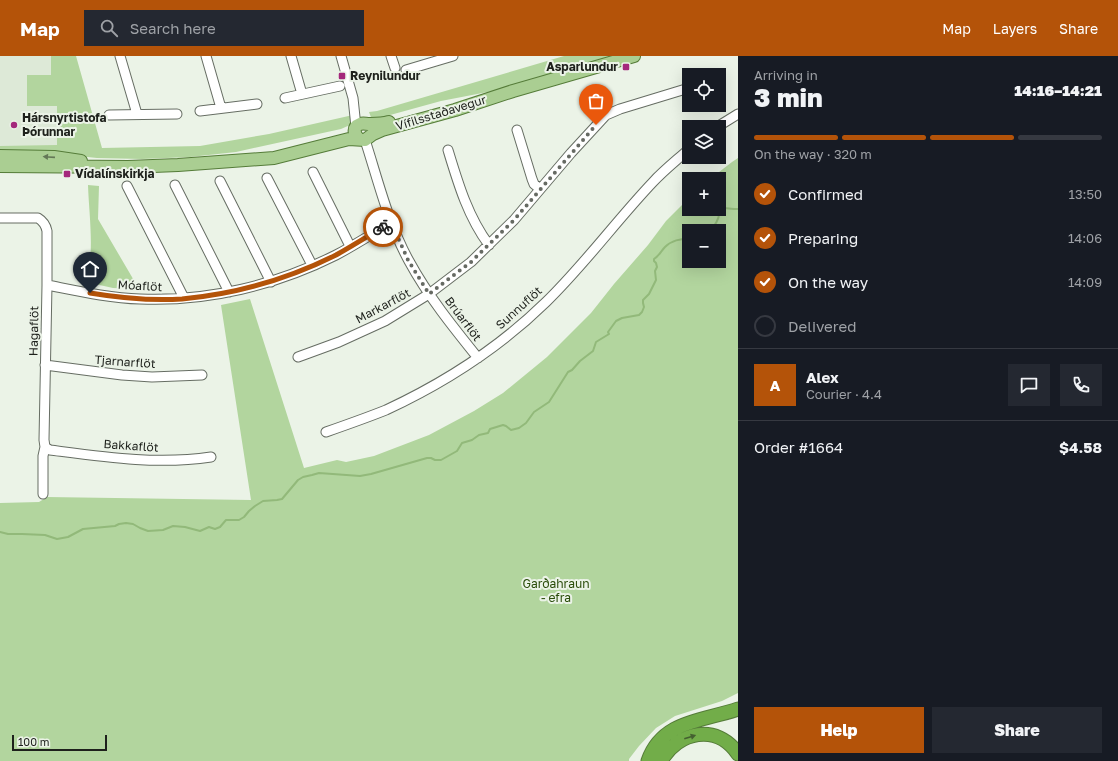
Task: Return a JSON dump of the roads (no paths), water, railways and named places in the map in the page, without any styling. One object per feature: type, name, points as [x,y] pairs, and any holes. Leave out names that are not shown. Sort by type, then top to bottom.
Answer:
[{"type":"highway","points":[[648,761],[655,746],[671,730],[698,720],[728,713],[738,709]]},
{"type":"highway","points":[[661,761],[670,748],[678,742],[689,736],[701,734],[711,735],[722,740],[733,747],[738,754]]},
{"type":"main road","name":"Vífilsstaðavegur","points":[[0,166],[115,167],[178,165],[274,158],[350,139],[362,131],[382,130],[455,110],[513,91],[634,56]]},
{"type":"main road","name":"Vífilsstaðavegur","points":[[0,156],[77,160],[115,167]]},
{"type":"street","points":[[120,56],[137,114]]},
{"type":"street","points":[[206,56],[221,108]]},
{"type":"street","points":[[291,56],[302,94]]},
{"type":"street","name":"Brúarflöt","points":[[341,56],[362,131],[391,222],[408,260],[429,294],[478,358]]},
{"type":"street","points":[[391,56],[395,68]]},
{"type":"street","points":[[406,70],[453,56]]},
{"type":"street","points":[[285,98],[340,86]]},
{"type":"street","name":"Markarflöt","points":[[298,357],[339,342],[385,321],[429,294],[471,262],[514,220],[606,115],[620,109],[682,90]]},
{"type":"street","points":[[200,111],[257,104]]},
{"type":"street","points":[[109,115],[177,114]]},
{"type":"street","points":[[726,121],[738,114]]},
{"type":"street","points":[[517,130],[532,179],[534,184],[540,189]]},
{"type":"street","points":[[448,150],[466,205],[480,232],[489,245]]},
{"type":"street","name":"Sunnuflöt","points":[[326,432],[385,410],[407,399],[443,380],[478,358],[504,339],[546,302],[654,181],[682,155]]},
{"type":"street","points":[[313,172],[350,246]]},
{"type":"street","points":[[267,178],[312,265]]},
{"type":"street","points":[[220,181],[271,282]]},
{"type":"street","points":[[175,185],[229,292]]},
{"type":"street","name":"Móaflöt","points":[[127,186],[184,298]]},
{"type":"street","name":"Hagaflöt","points":[[0,218],[38,218],[46,226],[47,285],[44,440],[48,448],[43,456],[43,494]]},
{"type":"street","name":"Móaflöt","points":[[47,285],[105,295],[140,299],[184,298],[229,292],[271,282],[294,273],[336,254],[391,222]]},
{"type":"street","name":"Tjarnarflöt","points":[[45,365],[122,376],[152,377],[202,375]]},
{"type":"street","name":"Bakkaflöt","points":[[48,448],[109,458],[135,460],[190,460],[211,457]]},
{"type":"waterway","points":[[715,224],[721,210],[726,208],[738,209]]},
{"type":"waterway","points":[[0,532],[8,534],[45,535],[57,539],[68,537],[83,529],[115,526],[126,523],[133,524],[148,531],[163,530],[173,526],[185,527],[200,531],[209,527],[215,529],[220,527],[226,520],[239,520],[263,501],[282,499],[298,480],[303,477],[319,473],[360,476],[427,458],[441,460],[457,451],[462,443],[472,440],[479,435],[488,433],[490,429],[503,425],[511,430],[519,428],[526,423],[534,412],[549,402],[568,372],[593,351],[596,342],[609,334],[608,332],[616,321],[622,318],[639,315],[642,312],[644,307],[643,300],[649,294],[656,280],[655,271],[657,267],[654,259],[670,243],[682,240]]},
{"type":"place","name":"Asparlundur","points":[[626,67]]},
{"type":"place","name":"Reynilundur","points":[[342,76]]},
{"type":"place","name":"Hársnyrtistofa Þórunnar","points":[[14,125]]},
{"type":"place","name":"Vídalínskirkja","points":[[67,174]]},
{"type":"park label","name":"Garðahraun - efra","points":[[556,591]]}]
